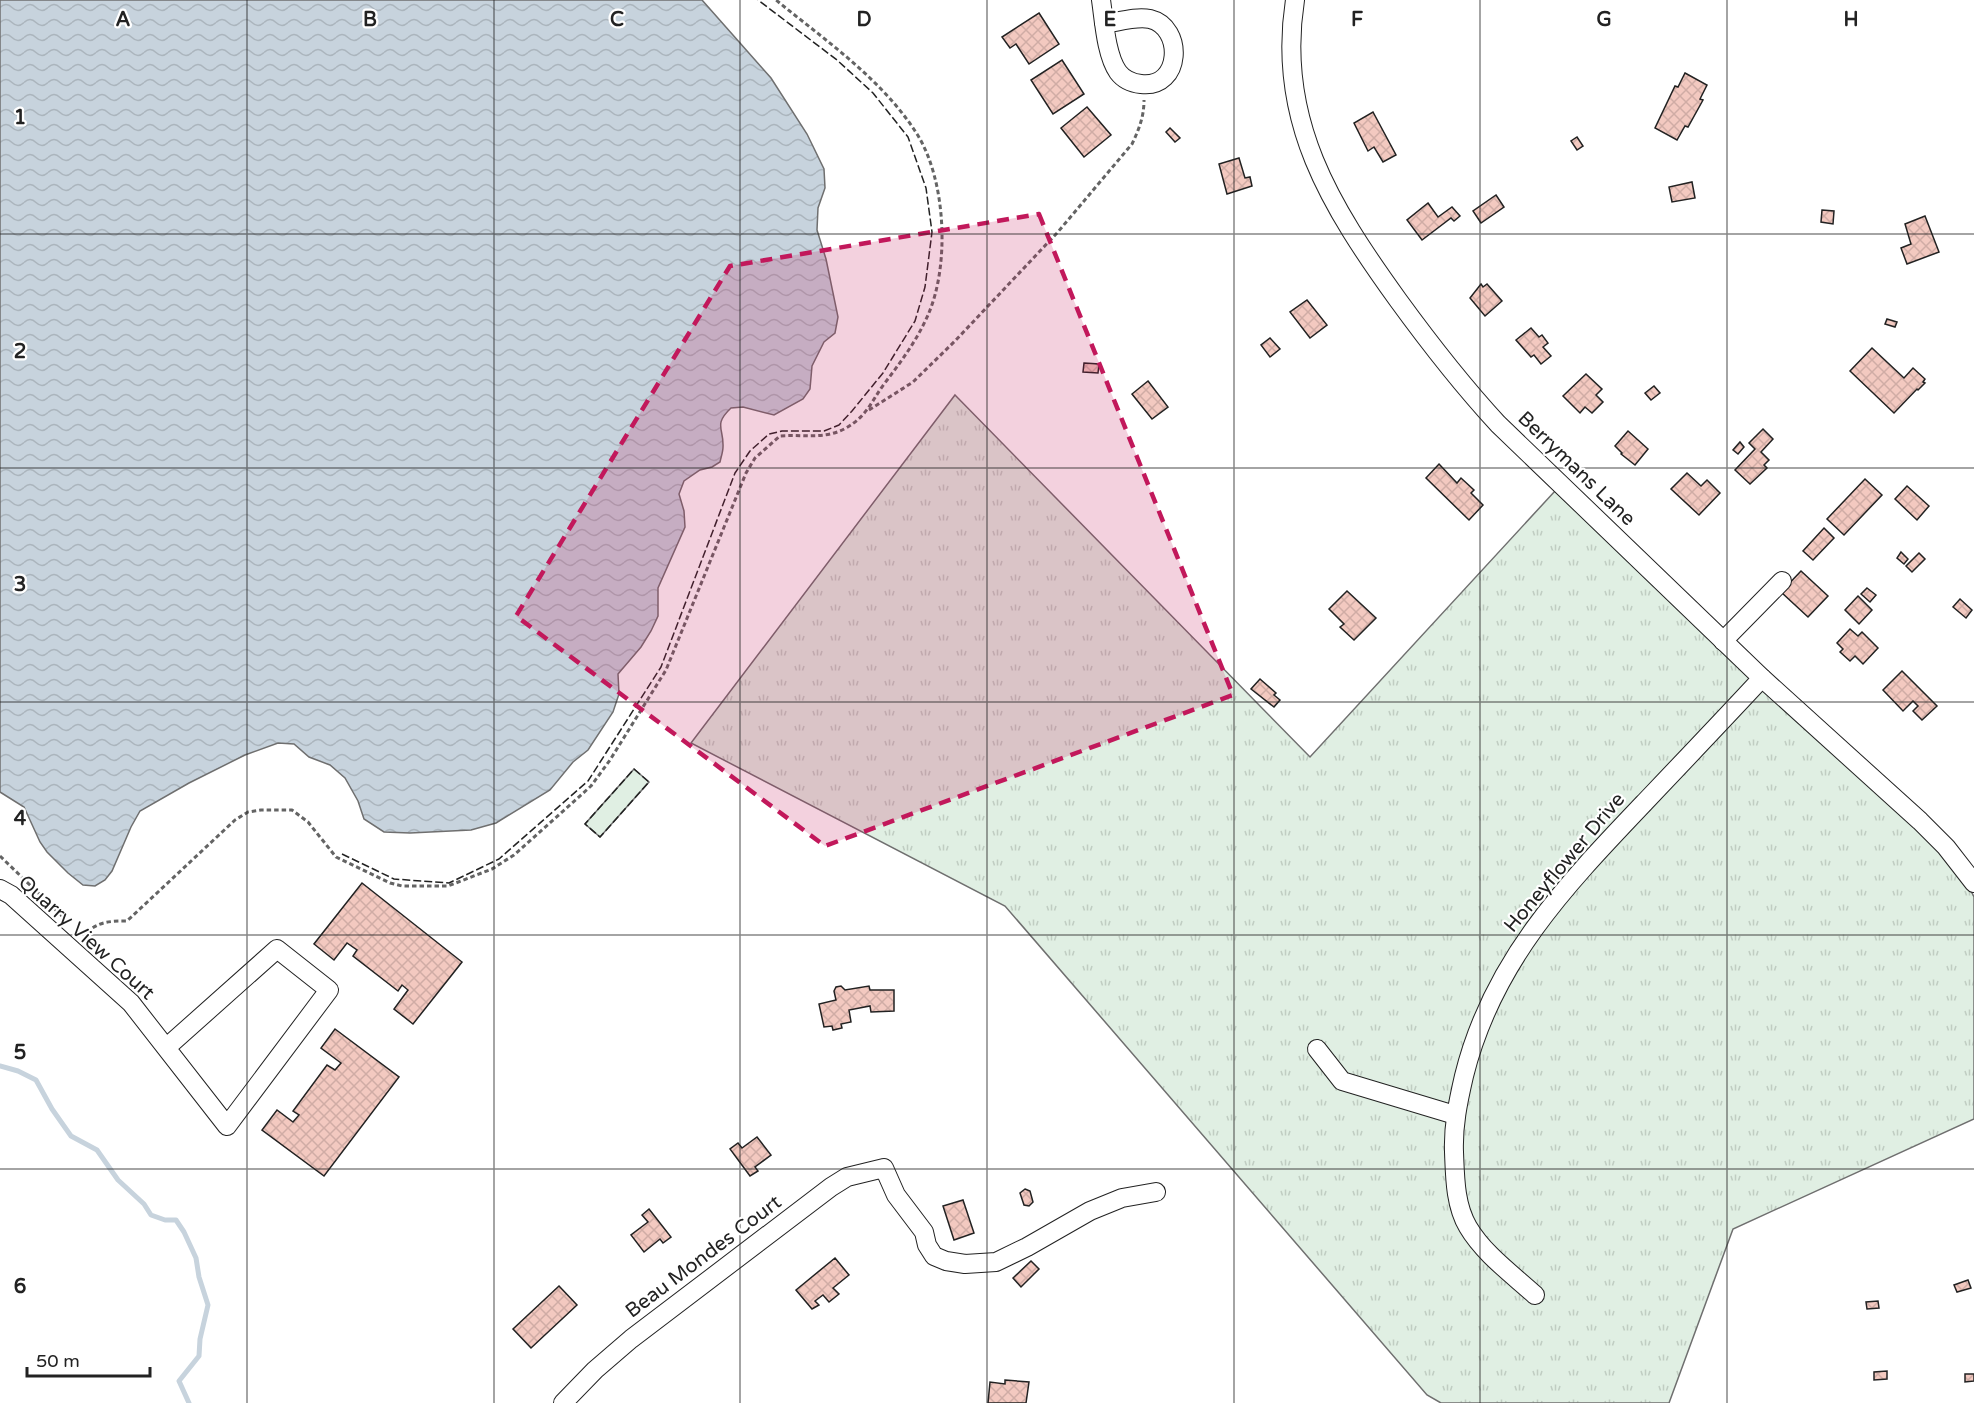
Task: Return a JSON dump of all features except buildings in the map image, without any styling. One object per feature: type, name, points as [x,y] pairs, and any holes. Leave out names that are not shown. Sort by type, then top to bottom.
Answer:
[{"type":"street","points":[[1101,0],[1104,24],[1110,54],[1118,72],[1129,82],[1145,85],[1159,82],[1170,71],[1174,56],[1173,43],[1159,23],[1151,19],[1140,18],[1104,24]]},
{"type":"street","name":"Berrymans Lane","points":[[1294,0],[1291,66],[1298,115],[1323,182],[1353,234],[1384,280],[1463,387],[1762,678],[1920,820],[1946,847],[1974,883]]},
{"type":"street","points":[[1723,640],[1782,581]]},
{"type":"street","name":"Honeyflower Drive","points":[[1535,1295],[1482,1247],[1467,1226],[1459,1204],[1455,1183],[1455,1116],[1472,1043],[1491,1000],[1530,932],[1600,851],[1762,678]]},
{"type":"street","name":"Quarry View Court","points":[[0,889],[11,895],[131,1003],[227,1126],[329,990],[277,949],[167,1047]]},
{"type":"street","points":[[1317,1049],[1342,1081],[1455,1116]]},
{"type":"street","name":"Beau Mondes Court","points":[[563,1403],[595,1370],[631,1339],[847,1177],[884,1168],[896,1195],[924,1232],[927,1245],[934,1256],[946,1261],[965,1264],[996,1262],[1090,1211],[1122,1198],[1156,1192]]},
{"type":"path","points":[[776,0],[863,72],[892,100],[918,135],[932,166],[941,202],[943,236],[938,280],[929,313],[912,346],[867,411]]},
{"type":"path","points":[[92,942],[91,929],[106,922],[127,921],[235,820],[248,812],[272,809],[292,810],[308,822],[336,857],[390,883],[402,886],[448,886],[492,869],[514,855],[591,786],[610,760],[666,670],[754,458],[780,436],[831,435],[847,427],[867,411],[914,382],[1057,232],[1131,144],[1140,128],[1144,112],[1145,85]]},
{"type":"highlighted area","points":[[1039,214],[1233,695],[825,846],[516,616],[730,266]]},
{"type":"green space","points":[[955,395],[1310,757],[1555,491],[1914,827],[1941,854],[1972,893],[1974,897],[1974,1119],[1733,1229],[1669,1403],[1441,1403],[1427,1395],[1005,906],[691,743]]},
{"type":"green space","points":[[634,769],[649,782],[600,837],[585,824]]},
{"type":"water","points":[[0,0],[702,0],[771,78],[807,134],[824,169],[825,188],[818,208],[817,230],[826,259],[838,317],[835,333],[824,342],[812,366],[810,389],[803,399],[774,415],[743,407],[731,408],[722,419],[723,449],[720,462],[700,470],[684,481],[679,494],[684,511],[685,527],[658,588],[658,616],[641,647],[618,674],[619,694],[613,712],[588,750],[573,762],[550,790],[496,823],[471,830],[384,832],[364,819],[358,801],[345,778],[330,765],[309,757],[294,744],[278,743],[245,755],[140,811],[112,871],[105,880],[95,886],[83,885],[68,873],[40,842],[24,807],[0,792]]},
{"type":"waterway","points":[[0,1066],[18,1071],[36,1080],[52,1109],[71,1136],[97,1150],[118,1180],[144,1204],[151,1215],[165,1220],[176,1220],[184,1232],[196,1258],[208,1305],[200,1339],[199,1356],[179,1381],[189,1403]]},
{"type":"fence","points":[[342,854],[394,879],[449,883],[499,859],[588,781],[661,667],[735,473],[750,451],[769,434],[782,431],[824,431],[839,425],[883,373],[915,321],[925,287],[932,232],[926,188],[908,137],[873,93],[837,60],[758,0]]},
{"type":"fence","points":[[634,769],[649,782],[600,837],[585,824],[634,769]]}]
